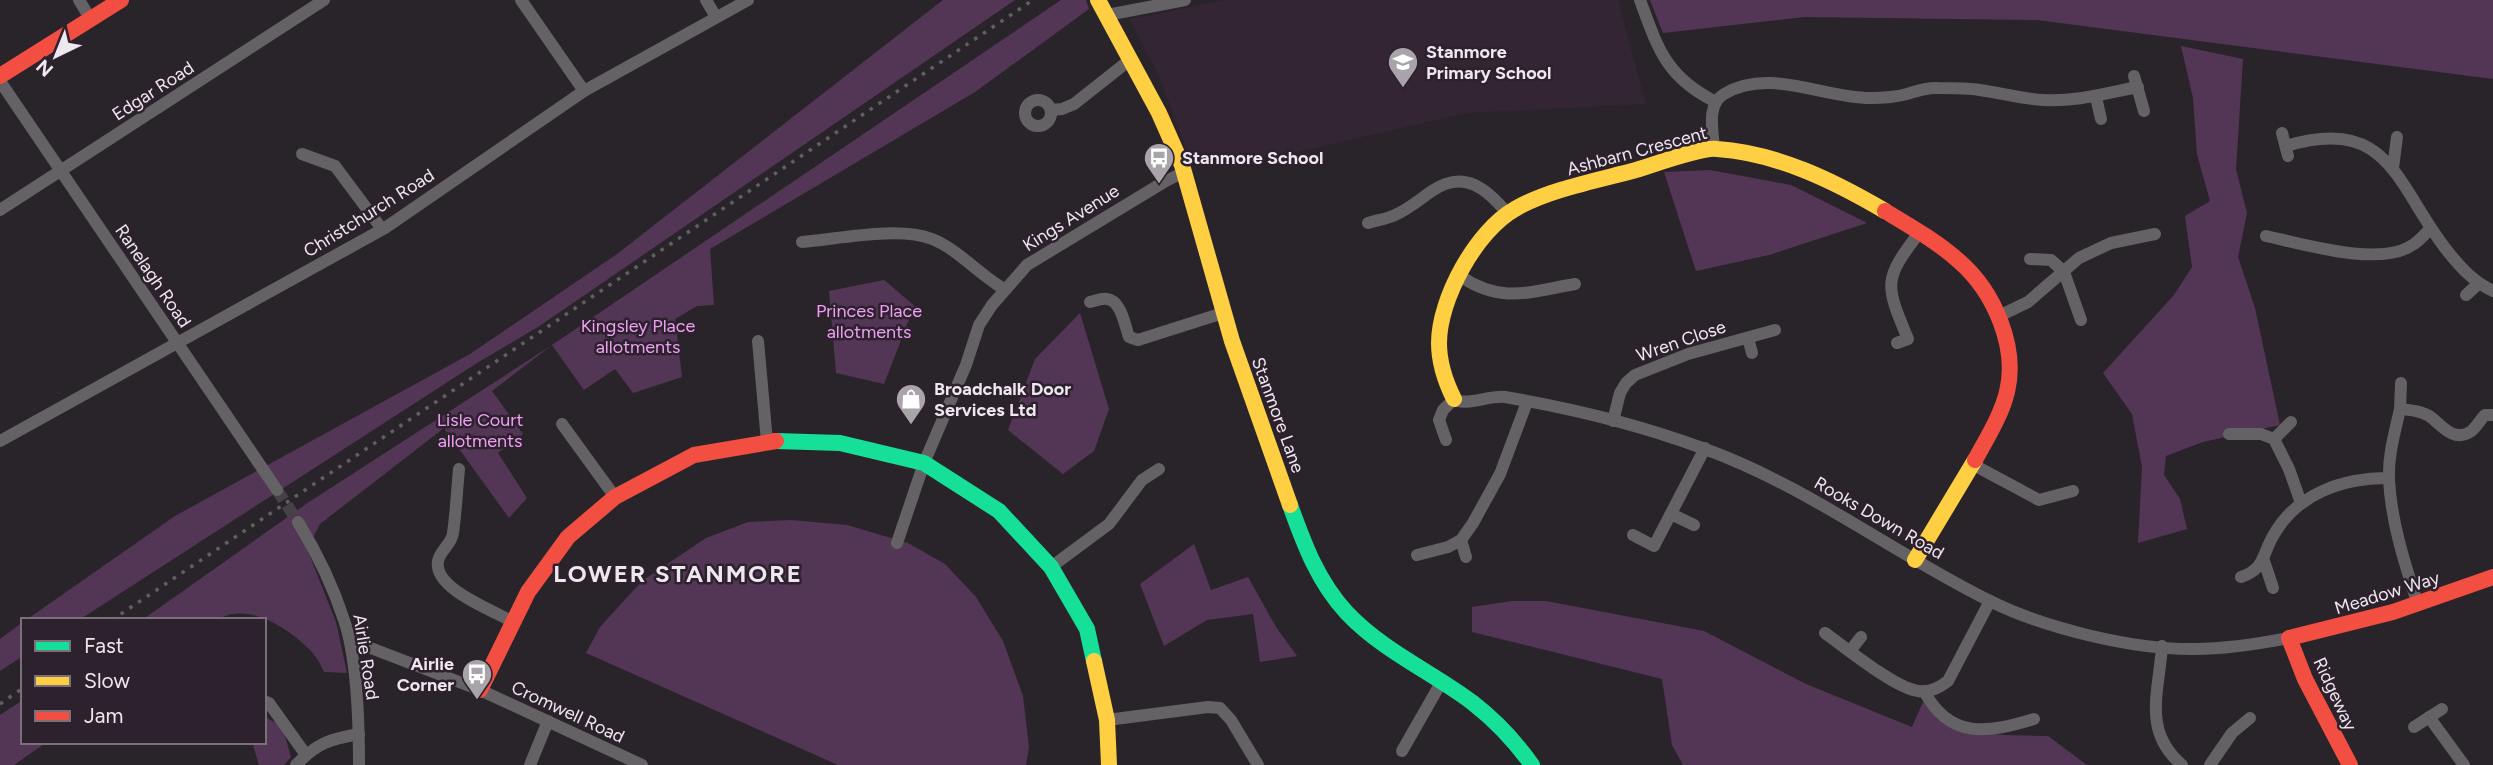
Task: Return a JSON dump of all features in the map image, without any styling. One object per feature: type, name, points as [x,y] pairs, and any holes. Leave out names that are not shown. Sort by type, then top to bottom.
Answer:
[{"type":"street","points":[[79,0],[91,20]]},
{"type":"street","points":[[0,79],[121,0]]},
{"type":"street","name":"Edgar Road","points":[[0,210],[324,0]]},
{"type":"street","points":[[521,0],[584,91]]},
{"type":"street","points":[[706,0],[716,17]]},
{"type":"street","name":"Christchurch Road","points":[[0,441],[325,263],[382,229],[584,91],[748,0]]},
{"type":"street","name":"Stanmore Lane","points":[[1098,0],[1159,113],[1184,172],[1223,313],[1305,547],[1318,573],[1341,606],[1360,624],[1476,705],[1514,741],[1532,765]]},
{"type":"street","points":[[1107,15],[1185,0]]},
{"type":"street","points":[[1640,0],[1662,56],[1674,73],[1690,87],[1716,102]]},
{"type":"street","points":[[1051,110],[1074,104],[1131,59]]},
{"type":"street","name":"Ranelagh Road","points":[[0,79],[276,490]]},
{"type":"street","points":[[1714,148],[1712,116],[1716,102],[1724,94],[1760,83],[1783,84],[1868,98],[1906,95],[1918,89],[1935,88],[1977,89],[2041,100],[2096,97],[2136,82],[2144,111]]},
{"type":"street","points":[[2096,97],[2101,119]]},
{"type":"street","points":[[2285,145],[2320,137],[2357,141],[2377,151],[2393,168],[2430,229],[2461,267],[2478,284],[2493,291]]},
{"type":"street","points":[[2393,168],[2397,137]]},
{"type":"street","name":"Ashbarn Crescent","points":[[1454,399],[1440,358],[1439,334],[1444,304],[1481,241],[1507,214],[1536,199],[1714,148],[1744,151],[1786,163],[1865,198],[1947,250],[1967,268],[1988,295],[1999,316],[2007,349],[2009,382],[1998,416],[1915,560]]},
{"type":"street","points":[[302,154],[335,166],[382,229]]},
{"type":"street","name":"Kings Avenue","points":[[897,543],[924,463],[966,365],[979,325],[1004,289],[1027,265],[1164,181],[1184,172]]},
{"type":"street","points":[[1368,223],[1395,215],[1435,188],[1458,182],[1490,193],[1507,214]]},
{"type":"street","points":[[2266,236],[2323,250],[2368,255],[2413,246],[2430,229]]},
{"type":"street","points":[[1897,343],[1908,339],[1891,294],[1891,277],[1897,262],[1920,233]]},
{"type":"street","points":[[802,242],[890,234],[932,239],[1004,289]]},
{"type":"street","points":[[1999,316],[2028,302],[2079,258],[2111,243],[2155,234]]},
{"type":"street","points":[[2030,259],[2051,260],[2064,272],[2081,320]]},
{"type":"street","points":[[1460,276],[1493,293],[1513,295],[1575,284]]},
{"type":"street","points":[[2466,295],[2478,284]]},
{"type":"street","points":[[1090,302],[1107,299],[1112,301],[1119,308],[1129,337],[1138,340],[1223,313]]},
{"type":"street","name":"Wren Close","points":[[1613,421],[1620,393],[1635,375],[1688,354],[1775,330]]},
{"type":"street","name":"Wren Close","points":[[1748,338],[1752,353]]},
{"type":"street","points":[[758,341],[767,442]]},
{"type":"street","points":[[2401,383],[2389,478],[2400,547],[2418,606]]},
{"type":"street","name":"Rooks Down Road","points":[[1454,399],[1463,403],[1501,396],[1613,421],[1705,449],[1792,487],[1990,601],[2058,628],[2093,636],[2192,650],[2289,638]]},
{"type":"street","points":[[1446,440],[1439,420],[1443,410],[1454,399]]},
{"type":"street","points":[[1417,555],[1448,547],[1461,540],[1500,474],[1527,402]]},
{"type":"street","points":[[2399,409],[2419,411],[2449,433],[2460,434],[2471,432],[2485,415],[2493,415]]},
{"type":"street","points":[[2274,439],[2291,422]]},
{"type":"street","points":[[562,424],[615,497]]},
{"type":"street","points":[[2229,434],[2261,434],[2274,439],[2286,461],[2301,503]]},
{"type":"street","points":[[480,690],[528,592],[568,537],[615,497],[694,455],[786,440],[841,443],[924,463],[999,511],[1051,567],[1087,629],[1107,720],[1109,765]]},
{"type":"street","points":[[1633,535],[1654,546],[1705,449]]},
{"type":"street","points":[[1972,464],[2039,500],[2073,491]]},
{"type":"street","points":[[459,469],[453,536],[441,552],[439,573],[450,588],[513,622]]},
{"type":"street","points":[[1051,567],[1109,524],[1142,480],[1159,469]]},
{"type":"street","points":[[2241,577],[2253,573],[2283,519],[2301,503],[2337,484],[2389,478]]},
{"type":"street","points":[[1671,514],[1694,525]]},
{"type":"street","name":"Airlie Road","points":[[298,522],[336,597],[350,642],[359,734],[359,765]]},
{"type":"street","points":[[1461,540],[1466,557]]},
{"type":"street","points":[[2263,558],[2273,588]]},
{"type":"street","name":"Meadow Way","points":[[2289,638],[2332,630],[2418,606],[2493,577]]},
{"type":"street","points":[[1825,634],[1898,683],[1916,691],[1924,691],[1941,687],[1948,681],[1990,601]]},
{"type":"street","points":[[1850,651],[1861,637]]},
{"type":"street","name":"Ridgeway","points":[[2289,638],[2315,700],[2350,765]]},
{"type":"street","name":"Cromwell Road","points":[[350,642],[480,690],[642,765]]},
{"type":"street","points":[[2162,646],[2156,727],[2165,747],[2182,765]]},
{"type":"street","points":[[1402,751],[1442,681]]},
{"type":"street","points":[[1924,691],[1931,706],[1939,714],[1963,727],[1993,731],[2034,719]]},
{"type":"street","points":[[266,702],[306,755]]},
{"type":"street","points":[[1107,720],[1208,707],[1220,708],[1231,720],[1258,765]]},
{"type":"street","points":[[2414,727],[2442,709]]},
{"type":"street","points":[[2429,717],[2464,765]]},
{"type":"street","points":[[2210,765],[2232,733],[2250,718]]},
{"type":"street","points":[[530,765],[548,721]]},
{"type":"street","points":[[296,765],[330,739],[359,734]]},
{"type":"shaded area","name":"Stanmore Primary School","points":[[1226,0],[1618,0],[1646,104],[1467,113],[1288,154],[1202,166],[1187,151],[1158,74],[1129,19]]},
{"type":"green space","points":[[943,0],[1015,0],[538,327],[477,363],[82,618],[29,618],[175,516],[470,354],[617,254]]},
{"type":"green space","name":"Kingsley Place allotments","points":[[1061,0],[1086,0],[1089,9],[975,92],[710,249],[714,305],[697,306],[675,319],[682,377],[633,393],[615,369],[584,390],[552,345]]},
{"type":"green space","points":[[1650,0],[2493,0],[2493,79],[2037,20],[1804,17],[1663,33]]},
{"type":"green space","points":[[2181,46],[2243,59],[2236,169],[2247,213],[2238,257],[2255,308],[2280,425],[2203,442],[2166,456],[2164,475],[2180,499],[2187,529],[2138,543],[2142,467],[2132,414],[2103,373],[2174,295],[2192,267],[2185,216],[2210,201],[2197,154],[2193,98]]},
{"type":"green space","points":[[1710,170],[1791,185],[1867,223],[1769,255],[1696,271],[1664,172]]},
{"type":"green space","name":"Princes Place allotments","points":[[884,280],[917,308],[910,317],[884,384],[836,373],[829,291]]},
{"type":"green space","points":[[1080,313],[1109,409],[1094,451],[1063,474],[1008,430],[1035,359]]},
{"type":"green space","name":"Lisle Court allotments","points":[[552,345],[492,391],[523,434],[498,453],[527,498],[509,518],[444,428],[320,524],[307,549],[336,622],[347,673],[324,672],[314,654],[303,643],[266,618],[242,613],[222,618],[145,618],[309,502]]},
{"type":"green space","points":[[792,520],[847,525],[908,543],[945,564],[976,597],[1003,641],[1023,696],[1029,747],[1026,765],[838,765],[586,653],[600,627],[642,581],[706,538],[748,522]]},
{"type":"green space","points":[[1194,544],[1211,590],[1248,577],[1276,627],[1297,656],[1260,662],[1253,614],[1207,620],[1164,646],[1140,584]]},
{"type":"green space","points":[[1512,601],[1546,601],[1704,631],[1806,684],[1912,727],[1923,702],[1942,721],[1966,731],[2048,736],[2087,765],[1683,765],[1672,745],[1662,679],[1472,632],[1472,607]]},
{"type":"green space","points":[[21,623],[21,657],[0,671],[0,639]]},
{"type":"green space","points":[[21,701],[21,744],[44,744],[14,765],[0,765],[0,715]]},
{"type":"green space","points":[[266,716],[277,723],[285,736],[291,757],[284,765],[259,765],[253,744],[266,744]]},
{"type":"tunnel","points":[[277,490],[298,522]]},
{"type":"railway","points":[[115,618],[1033,0]]},
{"type":"railway","points":[[0,704],[21,689]]},
{"type":"traffic: fast","points":[[776,441],[840,443],[924,463],[999,511],[1051,567],[1087,629],[1094,661]]},
{"type":"traffic: fast","points":[[1290,505],[1320,575],[1347,613],[1376,639],[1481,710],[1505,732],[1532,765]]},
{"type":"traffic: slow","points":[[1098,0],[1159,113],[1182,165],[1232,341],[1290,505]]},
{"type":"traffic: slow","points":[[1454,399],[1443,372],[1439,350],[1445,307],[1462,268],[1474,249],[1501,219],[1528,202],[1689,153],[1717,149],[1783,162],[1846,189],[1885,211]]},
{"type":"traffic: slow","points":[[1915,560],[1975,460]]},
{"type":"traffic: slow","points":[[1094,661],[1107,720],[1109,765]]},
{"type":"traffic: jam","points":[[0,76],[121,0]]},
{"type":"traffic: jam","points":[[1885,211],[1933,241],[1960,262],[1983,289],[2000,321],[2009,357],[2007,392],[1975,460]]},
{"type":"traffic: jam","points":[[480,690],[528,592],[568,537],[615,497],[694,455],[776,441]]},
{"type":"traffic: jam","points":[[2350,765],[2305,679],[2289,638],[2393,612],[2493,577]]},
{"type":"place","name":"Stanmore Primary School","points":[[1403,89]]},
{"type":"place","name":"Stanmore School","points":[[1159,185]]},
{"type":"place","name":"Broadchalk Door Services Ltd","points":[[911,426]]},
{"type":"place","name":"Airlie Corner","points":[[477,701]]},
{"type":"district","name":"LOWER STANMORE","points":[[678,574]]}]
